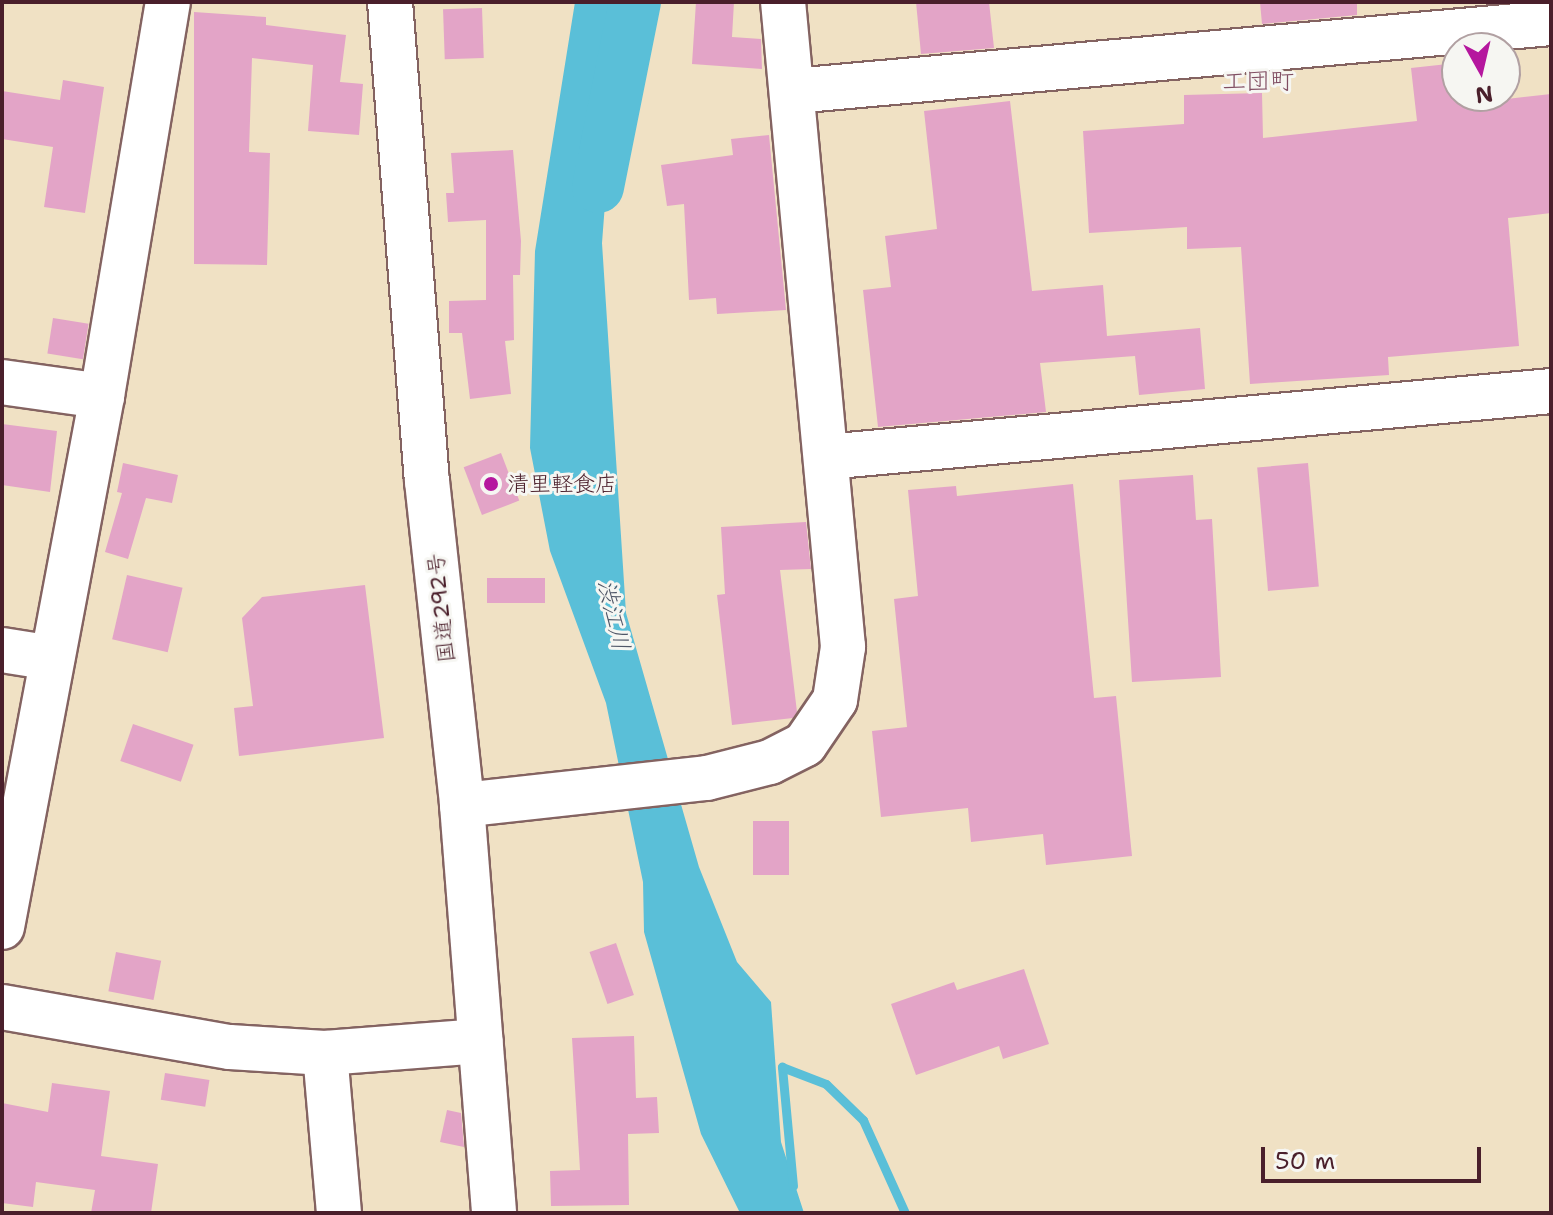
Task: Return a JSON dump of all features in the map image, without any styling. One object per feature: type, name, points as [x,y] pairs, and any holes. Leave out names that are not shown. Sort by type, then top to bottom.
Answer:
[{"type":"main road","points":[[3,913],[102,396],[168,2]]},
{"type":"main road","name":"国道292号","points":[[390,2],[427,481],[462,805],[494,1213]]},
{"type":"main road","points":[[462,805],[707,778],[770,762],[805,744],[835,700],[843,647],[783,2]]},
{"type":"main road","points":[[793,91],[1551,23]]},
{"type":"main road","points":[[2,382],[102,396]]},
{"type":"main road","points":[[826,457],[1551,391]]},
{"type":"main road","points":[[2,650],[52,658]]},
{"type":"main road","points":[[2,1007],[230,1047],[325,1053],[481,1041]]},
{"type":"main road","points":[[325,1053],[339,1213]]},
{"type":"water","points":[[575,2],[626,2],[619,20],[602,243],[626,613],[699,867],[737,962],[771,1002],[781,1142],[804,1213],[740,1213],[701,1134],[644,932],[643,882],[606,703],[550,551],[530,448],[535,251]]},
{"type":"building","points":[[696,2],[734,2],[732,37],[761,39],[762,69],[692,64]]},
{"type":"building","points":[[916,2],[989,2],[994,48],[921,54]]},
{"type":"building","points":[[1260,2],[1357,2],[1357,15],[1262,24]]},
{"type":"building","points":[[482,8],[484,58],[445,59],[443,9]]},
{"type":"building","points":[[194,12],[266,17],[266,25],[346,35],[340,82],[363,84],[359,135],[308,131],[313,65],[252,58],[249,152],[270,153],[267,265],[194,264]]},
{"type":"building","points":[[1441,65],[1441,112],[1521,112],[1521,97],[1551,94],[1551,213],[1508,218],[1519,346],[1388,357],[1389,375],[1250,384],[1241,247],[1187,249],[1187,227],[1089,233],[1083,131],[1184,124],[1184,95],[1262,93],[1263,138],[1417,121],[1411,68]]},
{"type":"building","points":[[63,80],[104,87],[85,213],[44,207],[53,147],[2,139],[2,91],[60,100]]},
{"type":"building","points":[[1010,101],[1032,291],[1103,285],[1107,336],[1200,328],[1205,389],[1139,395],[1135,356],[1040,363],[1046,412],[878,427],[863,290],[891,287],[885,236],[937,229],[924,111]]},
{"type":"building","points":[[769,135],[786,310],[717,314],[716,298],[689,300],[684,204],[667,206],[661,165],[733,155],[731,139]]},
{"type":"building","points":[[513,150],[521,241],[520,275],[513,275],[514,340],[505,341],[511,394],[470,399],[462,333],[449,333],[449,301],[486,300],[486,220],[448,222],[446,193],[454,193],[451,153]]},
{"type":"building","points":[[53,318],[89,324],[83,359],[47,354]]},
{"type":"building","points":[[2,424],[57,431],[50,492],[2,485]]},
{"type":"building","name":"清里軽食店","points":[[501,453],[519,501],[482,515],[464,467]]},
{"type":"building","points":[[123,463],[178,475],[172,503],[146,498],[128,559],[105,552],[122,493],[117,492]]},
{"type":"building","points":[[1308,463],[1319,587],[1268,591],[1257,467]]},
{"type":"building","points":[[1193,475],[1196,520],[1212,519],[1221,677],[1132,682],[1119,480]]},
{"type":"building","points":[[1073,484],[1094,698],[1116,696],[1132,856],[1046,865],[1043,834],[971,842],[968,808],[881,817],[872,731],[907,727],[894,599],[918,596],[908,490],[956,486],[957,496]]},
{"type":"building","points":[[806,522],[811,569],[780,570],[797,712],[793,718],[732,725],[717,595],[725,594],[721,527]]},
{"type":"building","points":[[127,575],[183,588],[168,652],[112,639]]},
{"type":"building","points":[[487,578],[545,578],[545,603],[487,603]]},
{"type":"building","points":[[365,585],[384,738],[239,756],[234,708],[253,706],[242,618],[262,597]]},
{"type":"building","points":[[133,724],[194,745],[181,782],[120,761]]},
{"type":"building","points":[[753,821],[789,821],[789,875],[753,875]]},
{"type":"building","points":[[616,943],[634,995],[607,1004],[590,952]]},
{"type":"building","points":[[116,952],[161,961],[154,1000],[108,991]]},
{"type":"building","points":[[1024,969],[1049,1044],[1003,1059],[999,1046],[916,1075],[891,1004],[954,982],[957,990]]},
{"type":"building","points":[[634,1036],[636,1098],[657,1097],[659,1133],[628,1134],[629,1205],[551,1206],[550,1171],[580,1170],[572,1038]]},
{"type":"building","points":[[165,1073],[209,1080],[205,1107],[161,1100]]},
{"type":"building","points":[[52,1083],[110,1091],[101,1156],[158,1164],[151,1213],[91,1213],[95,1190],[36,1182],[33,1207],[2,1203],[2,1103],[48,1112]]},
{"type":"building","points":[[447,1110],[461,1113],[464,1147],[440,1142]]},
{"type":"waterway","name":"渋江川","points":[[598,187],[635,2]]},
{"type":"waterway","points":[[793,1186],[782,1067],[826,1084],[863,1120],[905,1213]]},
{"type":"place","name":"清里軽食店","points":[[491,484]]},
{"type":"district","name":"工団町","points":[[1258,82]]}]
